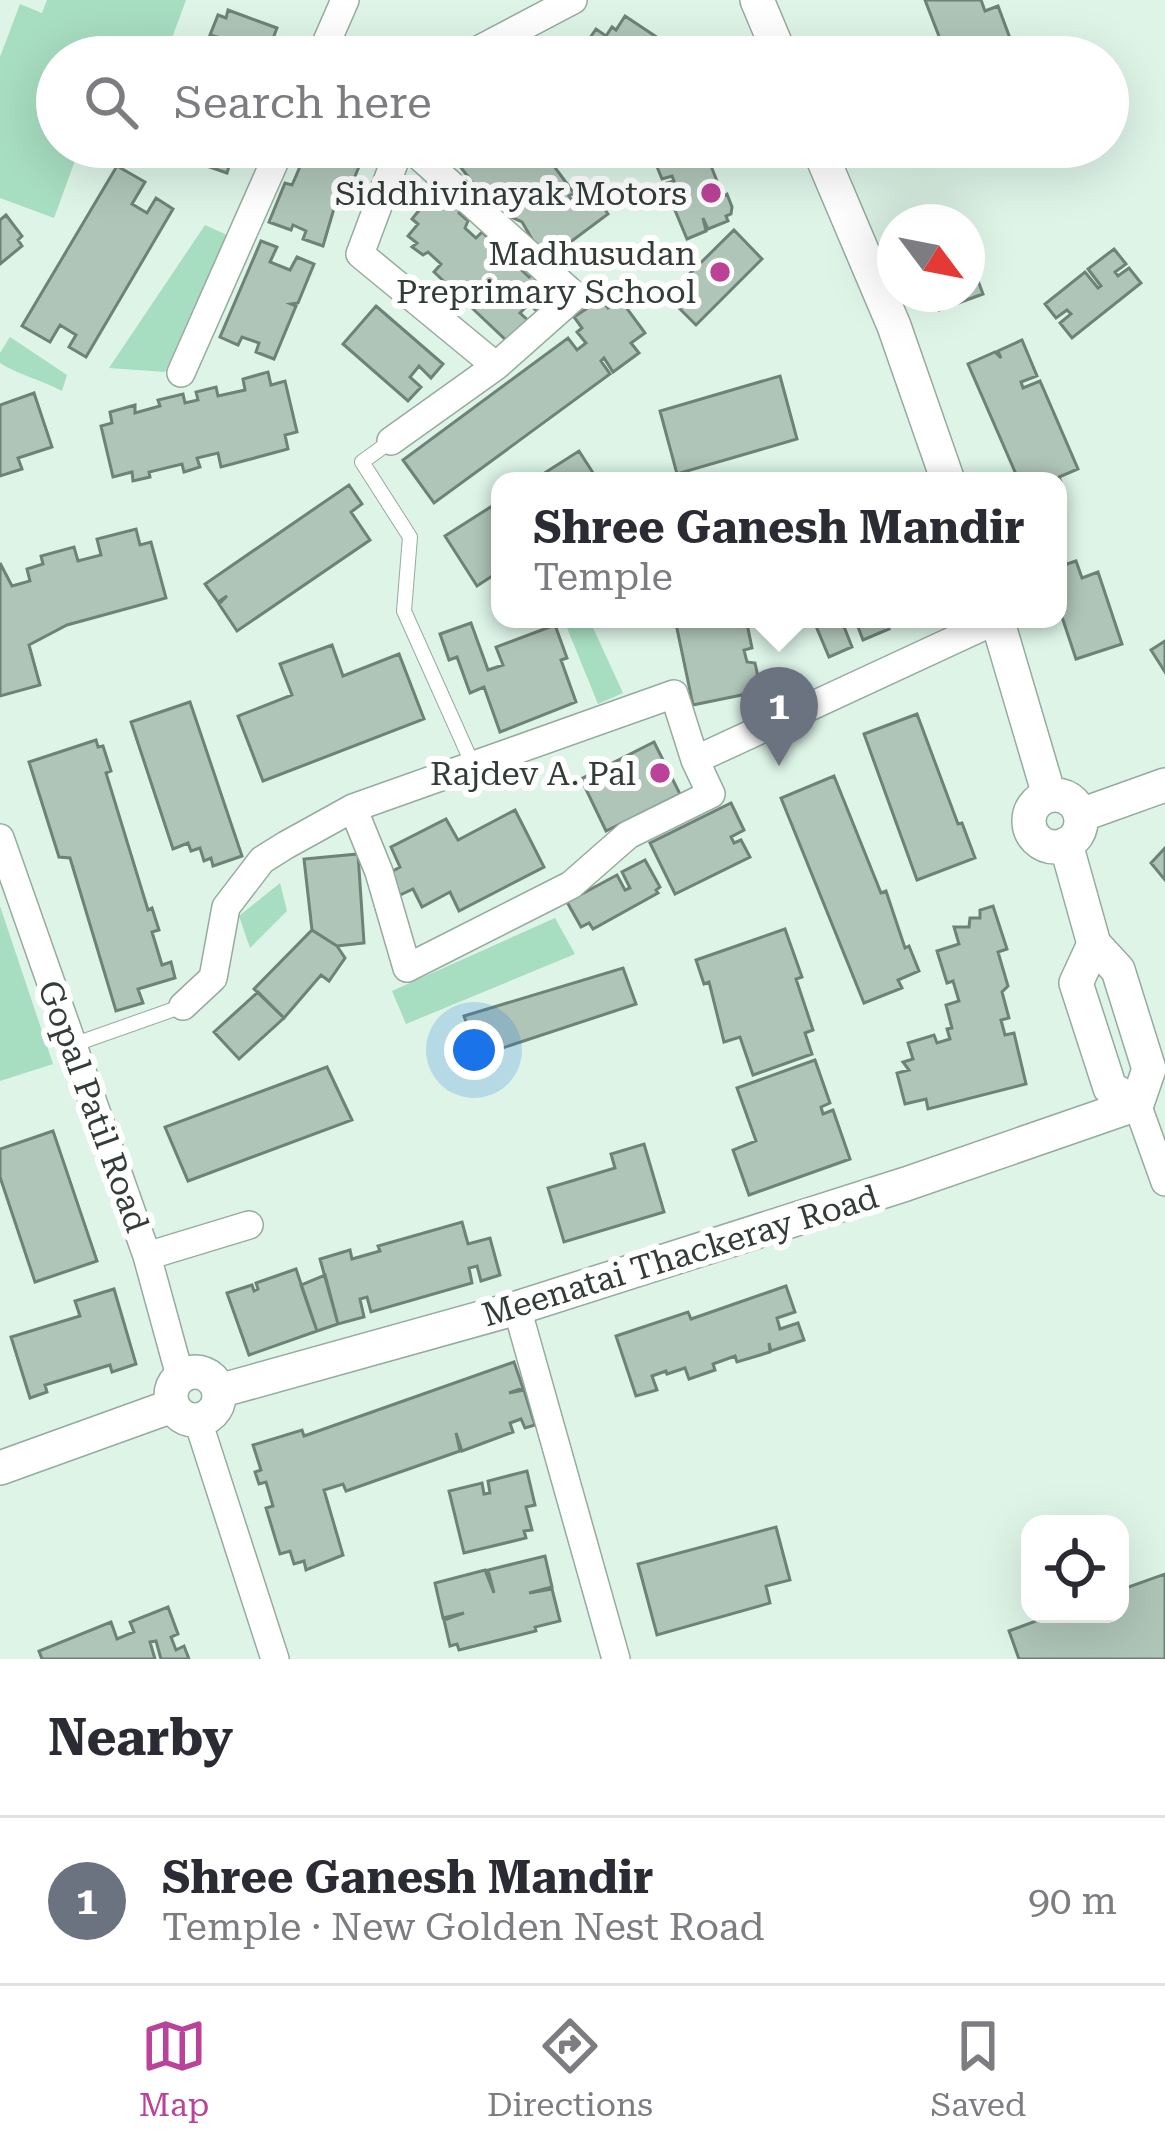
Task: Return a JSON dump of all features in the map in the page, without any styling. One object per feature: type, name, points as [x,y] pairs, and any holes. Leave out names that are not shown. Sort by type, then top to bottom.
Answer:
[{"type":"street","points":[[329,36],[345,0]]},
{"type":"street","points":[[505,36],[573,0]]},
{"type":"street","points":[[757,0],[772,36]]},
{"type":"street","points":[[181,373],[272,168]]},
{"type":"street","points":[[392,168],[359,254],[496,366]]},
{"type":"street","points":[[391,441],[496,366],[574,296],[433,168]]},
{"type":"street","points":[[827,168],[894,326],[945,472]]},
{"type":"street","points":[[695,760],[978,628]]},
{"type":"street","points":[[1000,628],[1049,796]]},
{"type":"street","points":[[183,1006],[213,978],[226,907],[262,860],[353,808],[674,694],[695,760],[712,794],[628,836],[571,885],[407,968],[379,872],[353,808]]},
{"type":"street","points":[[1049,796],[1031,812],[1030,829],[1041,842],[1058,847],[1073,830],[1165,784]]},
{"type":"street","points":[[1049,796],[1072,801],[1094,944],[1118,970],[1149,1069],[1137,1104],[1165,1182]]},
{"type":"street","name":"Gopal Patil Road","points":[[0,838],[147,1256],[184,1401],[275,1659]]},
{"type":"street","name":"Meenatai Thackeray Road","points":[[184,1401],[203,1373],[219,1390],[517,1308],[906,1184],[1137,1104]]},
{"type":"street","points":[[147,1256],[249,1225]]},
{"type":"street","points":[[517,1308],[616,1659]]},
{"type":"street","points":[[0,1468],[184,1401]]},
{"type":"lane","points":[[391,441],[362,462],[410,537],[404,611],[473,765]]},
{"type":"lane","points":[[70,1046],[183,1006]]},
{"type":"green space","points":[[47,0],[186,0],[173,36],[36,36],[36,168],[72,168],[54,218],[0,198],[0,57],[20,4],[42,13]]},
{"type":"green space","points":[[205,225],[227,235],[165,372],[109,368]]},
{"type":"green space","points":[[10,337],[67,375],[62,391],[0,363]]},
{"type":"green space","points":[[567,628],[593,628],[623,693],[598,704]]},
{"type":"green space","points":[[280,883],[287,911],[250,948],[239,916]]},
{"type":"green space","points":[[0,906],[53,1064],[0,1081]]},
{"type":"green space","points":[[555,918],[575,954],[406,1024],[392,991]]},
{"type":"building","points":[[925,0],[981,0],[985,11],[998,6],[1009,36],[939,36]]},
{"type":"building","points":[[228,10],[277,28],[274,36],[210,35],[218,15],[226,18]]},
{"type":"building","points":[[625,16],[655,36],[606,36],[612,27],[616,30]]},
{"type":"building","points":[[116,168],[145,182],[132,204],[147,213],[156,198],[173,209],[86,357],[69,347],[76,335],[60,325],[50,342],[22,326]]},
{"type":"building","points":[[299,168],[358,168],[349,191],[340,188],[323,246],[303,239],[306,231],[293,225],[291,230],[269,222],[285,183],[292,185]]},
{"type":"building","points":[[461,168],[555,168],[574,193],[569,196],[575,205],[596,197],[608,214],[545,261],[522,222],[493,209]]},
{"type":"building","points":[[658,168],[712,168],[732,207],[728,221],[708,229],[703,218],[706,231],[687,239],[664,184],[674,181],[672,176],[662,179]]},
{"type":"building","points":[[446,194],[462,208],[459,213],[468,221],[465,228],[476,238],[482,232],[559,298],[542,316],[529,304],[520,313],[530,322],[510,344],[434,272],[441,264],[428,252],[423,255],[412,247],[417,243],[408,236],[418,224],[412,219],[429,198],[437,205]]},
{"type":"building","points":[[6,215],[22,236],[18,240],[22,246],[0,264],[0,220]]},
{"type":"building","name":"Madhusudan Preprimary School","points":[[734,230],[762,259],[696,325],[667,296]]},
{"type":"building","points":[[261,241],[277,247],[270,262],[290,270],[297,257],[314,264],[298,303],[291,304],[296,306],[274,359],[256,352],[259,343],[242,337],[238,345],[220,337]]},
{"type":"building","points":[[1114,249],[1126,264],[1115,272],[1118,276],[1129,268],[1141,283],[1072,338],[1060,323],[1071,314],[1067,310],[1056,318],[1045,304],[1085,272],[1101,286],[1088,269]]},
{"type":"building","points":[[601,299],[608,308],[620,299],[645,333],[631,343],[639,353],[613,372],[604,358],[601,361],[610,374],[434,503],[403,460],[568,338],[577,350],[586,343],[574,317]]},
{"type":"building","points":[[376,306],[443,364],[431,378],[419,366],[410,377],[421,387],[408,401],[343,344]]},
{"type":"building","points":[[1022,340],[1037,376],[1021,382],[1023,388],[1040,381],[1078,469],[1067,474],[1015,472],[968,364],[995,352],[1001,358],[998,351]]},
{"type":"building","points":[[268,372],[271,385],[285,381],[297,432],[285,435],[288,449],[221,467],[218,453],[197,458],[200,467],[184,472],[182,464],[133,481],[132,472],[113,477],[101,426],[112,423],[110,412],[135,405],[135,413],[160,406],[158,400],[183,394],[185,403],[198,400],[196,392],[216,387],[218,396],[245,390],[243,379]]},
{"type":"building","points":[[780,376],[797,439],[676,472],[660,411]]},
{"type":"building","points":[[34,393],[52,447],[18,458],[22,469],[0,476],[0,405]]},
{"type":"building","points":[[579,451],[592,472],[546,472]]},
{"type":"building","points":[[349,485],[362,504],[351,512],[370,540],[237,631],[219,604],[227,596],[218,602],[205,584]]},
{"type":"building","points":[[491,507],[491,577],[477,586],[445,536]]},
{"type":"building","points":[[136,529],[140,545],[151,542],[166,598],[67,625],[29,645],[40,685],[0,696],[0,563],[12,586],[30,581],[27,569],[43,564],[41,556],[74,547],[78,561],[101,555],[97,539]]},
{"type":"building","points":[[1076,561],[1082,578],[1098,572],[1122,644],[1076,659],[1066,628],[1067,564]]},
{"type":"building","points":[[471,623],[488,670],[503,665],[496,647],[556,628],[576,702],[500,732],[484,687],[470,693],[457,657],[449,660],[440,634]]},
{"type":"building","points":[[677,628],[748,628],[752,648],[744,650],[747,662],[755,663],[761,691],[693,705]]},
{"type":"building","points":[[817,628],[845,628],[852,647],[829,657]]},
{"type":"building","points":[[858,628],[889,629],[863,640]]},
{"type":"building","points":[[1165,641],[1165,672],[1151,650]]},
{"type":"building","points":[[332,645],[343,676],[399,654],[424,719],[263,781],[238,716],[292,695],[280,664]]},
{"type":"building","points":[[190,702],[242,856],[213,866],[211,858],[204,861],[200,848],[191,851],[188,843],[173,849],[131,722]]},
{"type":"building","points":[[917,714],[975,858],[917,880],[864,734]]},
{"type":"building","points":[[96,740],[98,747],[103,746],[111,771],[106,773],[148,910],[152,908],[159,930],[152,932],[162,965],[171,962],[175,978],[138,989],[143,1003],[116,1011],[70,858],[59,857],[29,762]]},
{"type":"building","points":[[654,742],[680,794],[606,831],[581,779]]},
{"type":"building","points":[[834,776],[881,893],[886,891],[905,948],[909,946],[919,971],[898,980],[902,988],[864,1003],[781,798]]},
{"type":"building","points":[[731,803],[744,830],[731,837],[734,843],[741,840],[750,857],[675,894],[650,843]]},
{"type":"building","points":[[515,810],[544,867],[459,911],[450,892],[422,907],[413,889],[400,895],[389,873],[400,867],[391,847],[446,819],[458,840]]},
{"type":"building","points":[[1165,848],[1165,880],[1151,863]]},
{"type":"building","points":[[358,854],[364,943],[337,946],[312,930],[304,859]]},
{"type":"building","points":[[645,860],[660,887],[658,893],[593,929],[589,923],[581,927],[567,902],[617,875],[625,890],[630,888],[622,872]]},
{"type":"building","points":[[993,906],[1007,949],[998,952],[1008,986],[1002,992],[1009,1018],[1001,1020],[1005,1035],[1014,1033],[1026,1084],[928,1109],[926,1099],[905,1104],[897,1073],[909,1070],[903,1062],[913,1059],[908,1043],[934,1035],[937,1043],[950,1039],[946,1005],[959,1001],[953,981],[947,983],[937,951],[959,944],[954,927],[969,927],[970,918],[980,918],[980,910]]},
{"type":"building","points":[[785,929],[802,977],[796,979],[813,1030],[805,1033],[812,1054],[753,1075],[740,1037],[724,1042],[709,982],[704,984],[696,960]]},
{"type":"building","points":[[312,930],[337,946],[345,958],[329,981],[321,975],[284,1018],[254,989]]},
{"type":"building","points":[[623,968],[636,1004],[478,1056],[464,1016]]},
{"type":"building","points":[[258,992],[284,1018],[239,1059],[214,1032]]},
{"type":"building","points":[[815,1060],[830,1103],[821,1107],[823,1114],[833,1110],[850,1159],[749,1195],[733,1150],[756,1141],[737,1088]]},
{"type":"building","points":[[327,1067],[352,1120],[188,1181],[165,1127]]},
{"type":"building","points":[[53,1131],[97,1261],[35,1282],[0,1177],[0,1149]]},
{"type":"building","points":[[644,1144],[664,1212],[564,1242],[548,1188],[615,1168],[611,1154]]},
{"type":"building","points":[[462,1222],[468,1244],[490,1238],[500,1275],[481,1281],[477,1266],[469,1268],[472,1283],[371,1312],[367,1297],[360,1299],[364,1317],[338,1324],[320,1259],[350,1250],[352,1259],[380,1251],[378,1246]]},
{"type":"building","points":[[296,1269],[317,1331],[249,1355],[227,1293],[252,1285],[254,1291],[256,1283]]},
{"type":"building","points":[[325,1275],[338,1324],[317,1331],[301,1285]]},
{"type":"building","points":[[786,1286],[795,1312],[777,1318],[780,1329],[798,1323],[804,1340],[771,1351],[769,1343],[770,1352],[737,1362],[735,1356],[689,1379],[685,1368],[666,1371],[652,1376],[657,1390],[636,1396],[616,1336],[688,1312],[691,1319]]},
{"type":"building","points":[[114,1289],[136,1364],[112,1372],[110,1365],[45,1385],[47,1392],[30,1398],[11,1337],[80,1316],[75,1301]]},
{"type":"building","points":[[514,1362],[523,1388],[509,1393],[524,1390],[535,1425],[525,1428],[521,1419],[510,1423],[513,1432],[462,1451],[456,1433],[460,1451],[346,1491],[343,1484],[324,1490],[343,1555],[306,1570],[304,1561],[294,1564],[290,1551],[280,1554],[266,1508],[273,1506],[266,1482],[259,1484],[255,1472],[261,1470],[253,1445],[302,1430],[304,1436]]},
{"type":"building","points":[[527,1471],[535,1505],[526,1507],[532,1530],[524,1531],[526,1538],[464,1553],[449,1491],[482,1483],[484,1494],[490,1493],[488,1481]]},
{"type":"building","points":[[776,1527],[790,1580],[766,1586],[770,1603],[657,1635],[638,1564]]},
{"type":"building","points":[[545,1556],[552,1587],[529,1593],[552,1589],[560,1621],[459,1650],[457,1644],[450,1646],[444,1620],[464,1613],[443,1618],[435,1583],[485,1570],[494,1593],[488,1570]]},
{"type":"building","points":[[1165,1574],[1165,1659],[1019,1659],[1009,1631],[1031,1623],[1129,1623],[1129,1587]]},
{"type":"building","points":[[168,1607],[178,1634],[171,1637],[176,1650],[184,1646],[189,1659],[161,1659],[156,1641],[150,1642],[155,1659],[42,1659],[39,1651],[111,1622],[117,1639],[134,1632],[130,1622]]},
{"type":"place","name":"Siddhivinayak Motors","points":[[711,193]]},
{"type":"place","name":"Madhusudan Preprimary School","points":[[720,272]]},
{"type":"place","name":"Shree Ganesh Mandir","points":[[779,766]]},
{"type":"place","name":"Rajdev A. Pal","points":[[660,773]]}]
